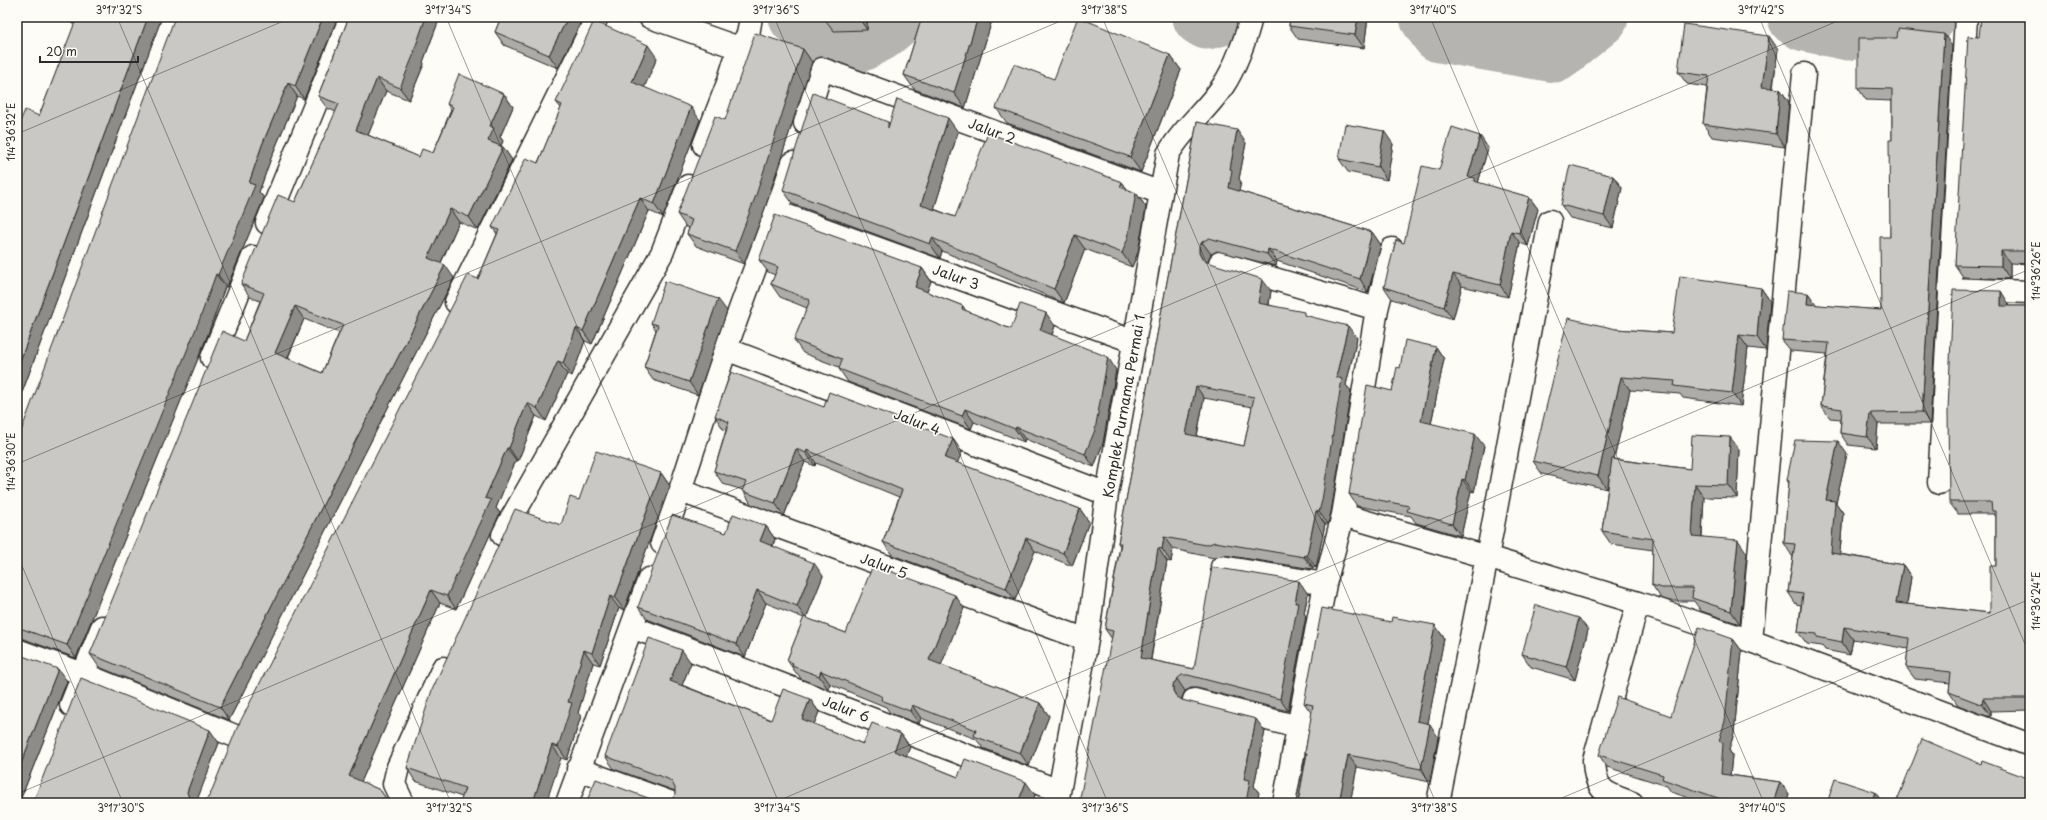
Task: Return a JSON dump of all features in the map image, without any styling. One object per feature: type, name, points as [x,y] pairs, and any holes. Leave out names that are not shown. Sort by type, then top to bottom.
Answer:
[{"type":"street","points":[[203,379],[351,17]]},
{"type":"street","points":[[447,321],[597,17]]},
{"type":"street","points":[[650,17],[739,48]]},
{"type":"street","points":[[1939,483],[1949,289],[1966,17]]},
{"type":"street","points":[[495,554],[511,519],[662,253],[728,83],[739,48],[748,35],[751,18]]},
{"type":"street","name":"Komplek Purnama Permai 1","points":[[1058,797],[1087,640],[1107,494],[1168,154],[1178,138],[1224,86],[1249,25]]},
{"type":"street","name":"Jalur 2","points":[[777,212],[822,69],[1161,193]]},
{"type":"street","points":[[1751,641],[1804,74]]},
{"type":"street","points":[[567,803],[578,769],[632,627],[681,491],[726,349],[777,212]]},
{"type":"street","name":"Jalur 3","points":[[777,212],[1135,342]]},
{"type":"street","points":[[1438,803],[1487,557],[1550,221]]},
{"type":"street","points":[[1284,803],[1325,584],[1343,515],[1377,309],[1392,249]]},
{"type":"street","points":[[1220,263],[1377,309]]},
{"type":"street","points":[[1949,289],[2030,292]]},
{"type":"street","name":"Jalur 4","points":[[726,349],[1107,494]]},
{"type":"street","name":"Jalur 5","points":[[681,491],[1087,640]]},
{"type":"street","points":[[1343,515],[1638,603],[1751,641],[2030,745]]},
{"type":"street","points":[[1222,567],[1325,584]]},
{"type":"street","points":[[1632,803],[1607,794],[1594,778],[1594,760],[1638,603]]},
{"type":"street","points":[[64,724],[110,608]]},
{"type":"street","name":"Jalur 6","points":[[632,627],[1058,797]]},
{"type":"street","points":[[403,803],[394,784],[398,767],[453,646]]},
{"type":"street","points":[[17,650],[83,674],[232,744],[245,716]]},
{"type":"street","points":[[1194,700],[1298,727]]},
{"type":"street","points":[[578,769],[672,803]]},
{"type":"building","points":[[77,17],[148,17],[17,369],[17,129],[25,110],[39,116]]},
{"type":"building","points":[[175,17],[323,17],[295,86],[288,83],[262,145],[249,183],[255,185],[218,275],[216,274],[199,321],[67,645],[17,627],[17,437],[20,434]]},
{"type":"building","points":[[349,17],[426,17],[415,51],[400,88],[377,78],[356,130],[419,157],[422,149],[433,153],[453,107],[447,104],[459,74],[504,94],[490,126],[494,128],[488,141],[503,147],[469,217],[450,209],[428,258],[445,265],[220,707],[90,654],[222,331],[244,341],[264,293],[241,284],[278,195],[295,202],[339,104],[318,96]],"holes":[[[295,306],[343,325],[322,373],[275,353]]]},
{"type":"building","points":[[501,17],[568,17],[549,55],[495,32]]},
{"type":"building","points":[[922,17],[978,17],[954,93],[904,75]]},
{"type":"building","points":[[1078,17],[1170,55],[1130,157],[996,108],[1014,64],[1054,79]]},
{"type":"building","points":[[1290,17],[1358,17],[1355,35],[1289,26]]},
{"type":"building","points":[[1981,17],[2030,17],[2030,251],[2001,251],[2001,266],[1955,265],[1968,36],[1979,37]]},
{"type":"building","points":[[594,21],[648,45],[632,82],[691,107],[654,204],[640,198],[583,331],[576,328],[563,363],[558,361],[537,408],[527,403],[509,448],[507,448],[485,498],[491,500],[447,596],[431,590],[349,776],[380,790],[387,800],[395,803],[200,803],[206,800],[210,795],[237,728],[468,275],[478,279],[499,230],[492,227],[526,158],[538,163],[562,105],[556,102]]},
{"type":"building","points":[[1684,24],[1769,36],[1762,87],[1780,89],[1776,134],[1703,124],[1709,76],[1678,72]]},
{"type":"building","points":[[1898,29],[1944,34],[1922,412],[1870,413],[1867,437],[1840,433],[1842,409],[1821,406],[1829,343],[1782,340],[1787,291],[1808,293],[1807,304],[1881,310],[1880,237],[1890,237],[1889,140],[1892,140],[1892,89],[1858,88],[1858,38],[1897,38]]},
{"type":"building","points":[[755,33],[803,49],[756,195],[735,251],[687,234],[692,220],[677,214],[715,116],[725,120]]},
{"type":"building","points":[[813,93],[888,122],[888,128],[897,99],[948,118],[921,205],[955,217],[988,133],[1122,182],[1120,187],[1136,193],[1128,238],[1122,253],[1075,235],[1054,289],[932,238],[930,244],[783,190]]},
{"type":"building","points":[[1197,122],[1237,130],[1230,169],[1232,170],[1229,188],[1372,232],[1360,279],[1268,249],[1267,254],[1209,238],[1202,242],[1199,247],[1199,253],[1202,259],[1207,262],[1262,279],[1258,303],[1304,312],[1304,315],[1348,326],[1336,377],[1342,379],[1322,500],[1319,512],[1316,511],[1307,555],[1304,557],[1215,542],[1206,545],[1164,537],[1162,549],[1158,548],[1141,658],[1194,669],[1212,567],[1299,581],[1295,603],[1298,603],[1280,699],[1188,675],[1182,675],[1173,685],[1173,691],[1176,696],[1182,700],[1256,719],[1244,779],[1250,780],[1246,803],[1079,803],[1113,631],[1105,629],[1121,543],[1118,543]],"holes":[[[1196,386],[1254,397],[1244,446],[1186,434]]]},
{"type":"building","points":[[1345,124],[1384,131],[1378,167],[1339,159]]},
{"type":"building","points":[[1452,127],[1480,136],[1468,177],[1475,178],[1474,181],[1529,197],[1519,233],[1511,231],[1500,285],[1453,274],[1444,307],[1384,287],[1396,240],[1404,243],[1422,166],[1439,170]]},
{"type":"building","points":[[1570,165],[1613,176],[1604,216],[1561,205]]},
{"type":"building","points":[[775,215],[922,268],[915,287],[963,306],[962,309],[1011,329],[1020,304],[1046,313],[1040,330],[1108,357],[1095,430],[1085,454],[965,409],[962,416],[839,369],[842,359],[794,340],[810,300],[771,284],[778,267],[759,260]]},
{"type":"building","points":[[1680,276],[1761,288],[1757,337],[1739,335],[1732,393],[1674,386],[1675,381],[1621,377],[1598,476],[1533,461],[1568,318],[1616,329],[1672,333]]},
{"type":"building","points":[[665,281],[718,299],[689,382],[644,367],[658,325],[651,323]]},
{"type":"building","points":[[1953,290],[2001,291],[2001,306],[2030,306],[2030,698],[1983,698],[1982,704],[1949,692],[1951,672],[1906,667],[1909,638],[1844,627],[1842,642],[1817,637],[1817,634],[1798,632],[1803,594],[1788,592],[1795,544],[1784,543],[1789,481],[1787,480],[1795,440],[1838,441],[1826,500],[1835,501],[1831,553],[1903,565],[1896,603],[1990,613],[1990,566],[1996,566],[1996,511],[1992,511],[1991,502],[1949,502],[1948,411]]},
{"type":"building","points":[[1405,340],[1436,347],[1421,421],[1475,434],[1465,480],[1462,479],[1452,524],[1407,511],[1409,506],[1349,494],[1367,385],[1392,391],[1397,367],[1400,368]]},
{"type":"building","points":[[731,372],[824,407],[829,392],[953,439],[945,458],[1080,509],[1063,553],[1026,538],[1006,588],[883,542],[902,490],[807,450],[806,453],[796,449],[775,503],[742,491],[746,482],[714,471],[729,422],[715,416]]},
{"type":"building","points":[[1692,435],[1730,437],[1728,485],[1695,484],[1692,536],[1738,540],[1731,611],[1692,598],[1693,588],[1661,588],[1652,585],[1653,539],[1602,531],[1612,459],[1690,469]]},
{"type":"building","points":[[596,451],[661,473],[615,598],[610,596],[592,653],[584,650],[568,702],[572,703],[558,747],[552,745],[533,802],[535,803],[460,803],[465,788],[407,768],[432,690],[515,509],[561,525],[570,497],[579,500]]},
{"type":"building","points":[[733,514],[766,526],[760,541],[814,563],[797,606],[757,590],[736,644],[638,607],[672,515],[726,533]]},
{"type":"building","points":[[873,565],[955,595],[929,660],[1040,703],[1020,753],[974,736],[976,730],[912,705],[910,711],[881,700],[882,697],[879,695],[821,671],[819,676],[792,666],[793,663],[787,660],[804,617],[846,633]]},
{"type":"building","points":[[1536,605],[1579,618],[1566,667],[1522,654]]},
{"type":"building","points":[[1322,608],[1391,622],[1392,617],[1435,625],[1417,721],[1430,724],[1421,769],[1348,755],[1339,803],[1298,803],[1307,753],[1305,753],[1313,705],[1304,703]]},
{"type":"building","points":[[1699,627],[1733,639],[1725,721],[1719,741],[1723,743],[1721,774],[1780,782],[1773,803],[1726,803],[1727,801],[1662,779],[1663,775],[1599,755],[1617,697],[1671,716]]},
{"type":"building","points":[[649,638],[682,650],[670,681],[771,720],[783,689],[810,699],[802,719],[863,744],[872,723],[901,734],[894,751],[958,777],[965,759],[1026,782],[1018,803],[586,803],[596,779],[659,802],[671,800],[675,795],[675,788],[672,782],[668,779],[605,756]]},
{"type":"building","points":[[17,654],[58,669],[17,774]]},
{"type":"building","points":[[81,678],[210,730],[187,792],[189,798],[200,803],[17,803],[17,800],[19,802],[26,802],[31,800],[36,795]]},
{"type":"building","points":[[1922,739],[1981,764],[1982,761],[2030,779],[2030,803],[1896,803]]},
{"type":"building","points":[[1835,779],[1875,792],[1871,803],[1827,803]]},
{"type":"waterway","points":[[798,17],[828,44],[858,43],[879,32],[897,17]]},
{"type":"waterway","points":[[1202,17],[1207,20],[1219,17]]},
{"type":"waterway","points":[[1429,17],[1440,33],[1555,53],[1599,17]]},
{"type":"waterway","points":[[1797,17],[1805,22],[1848,31],[1926,17]]}]
